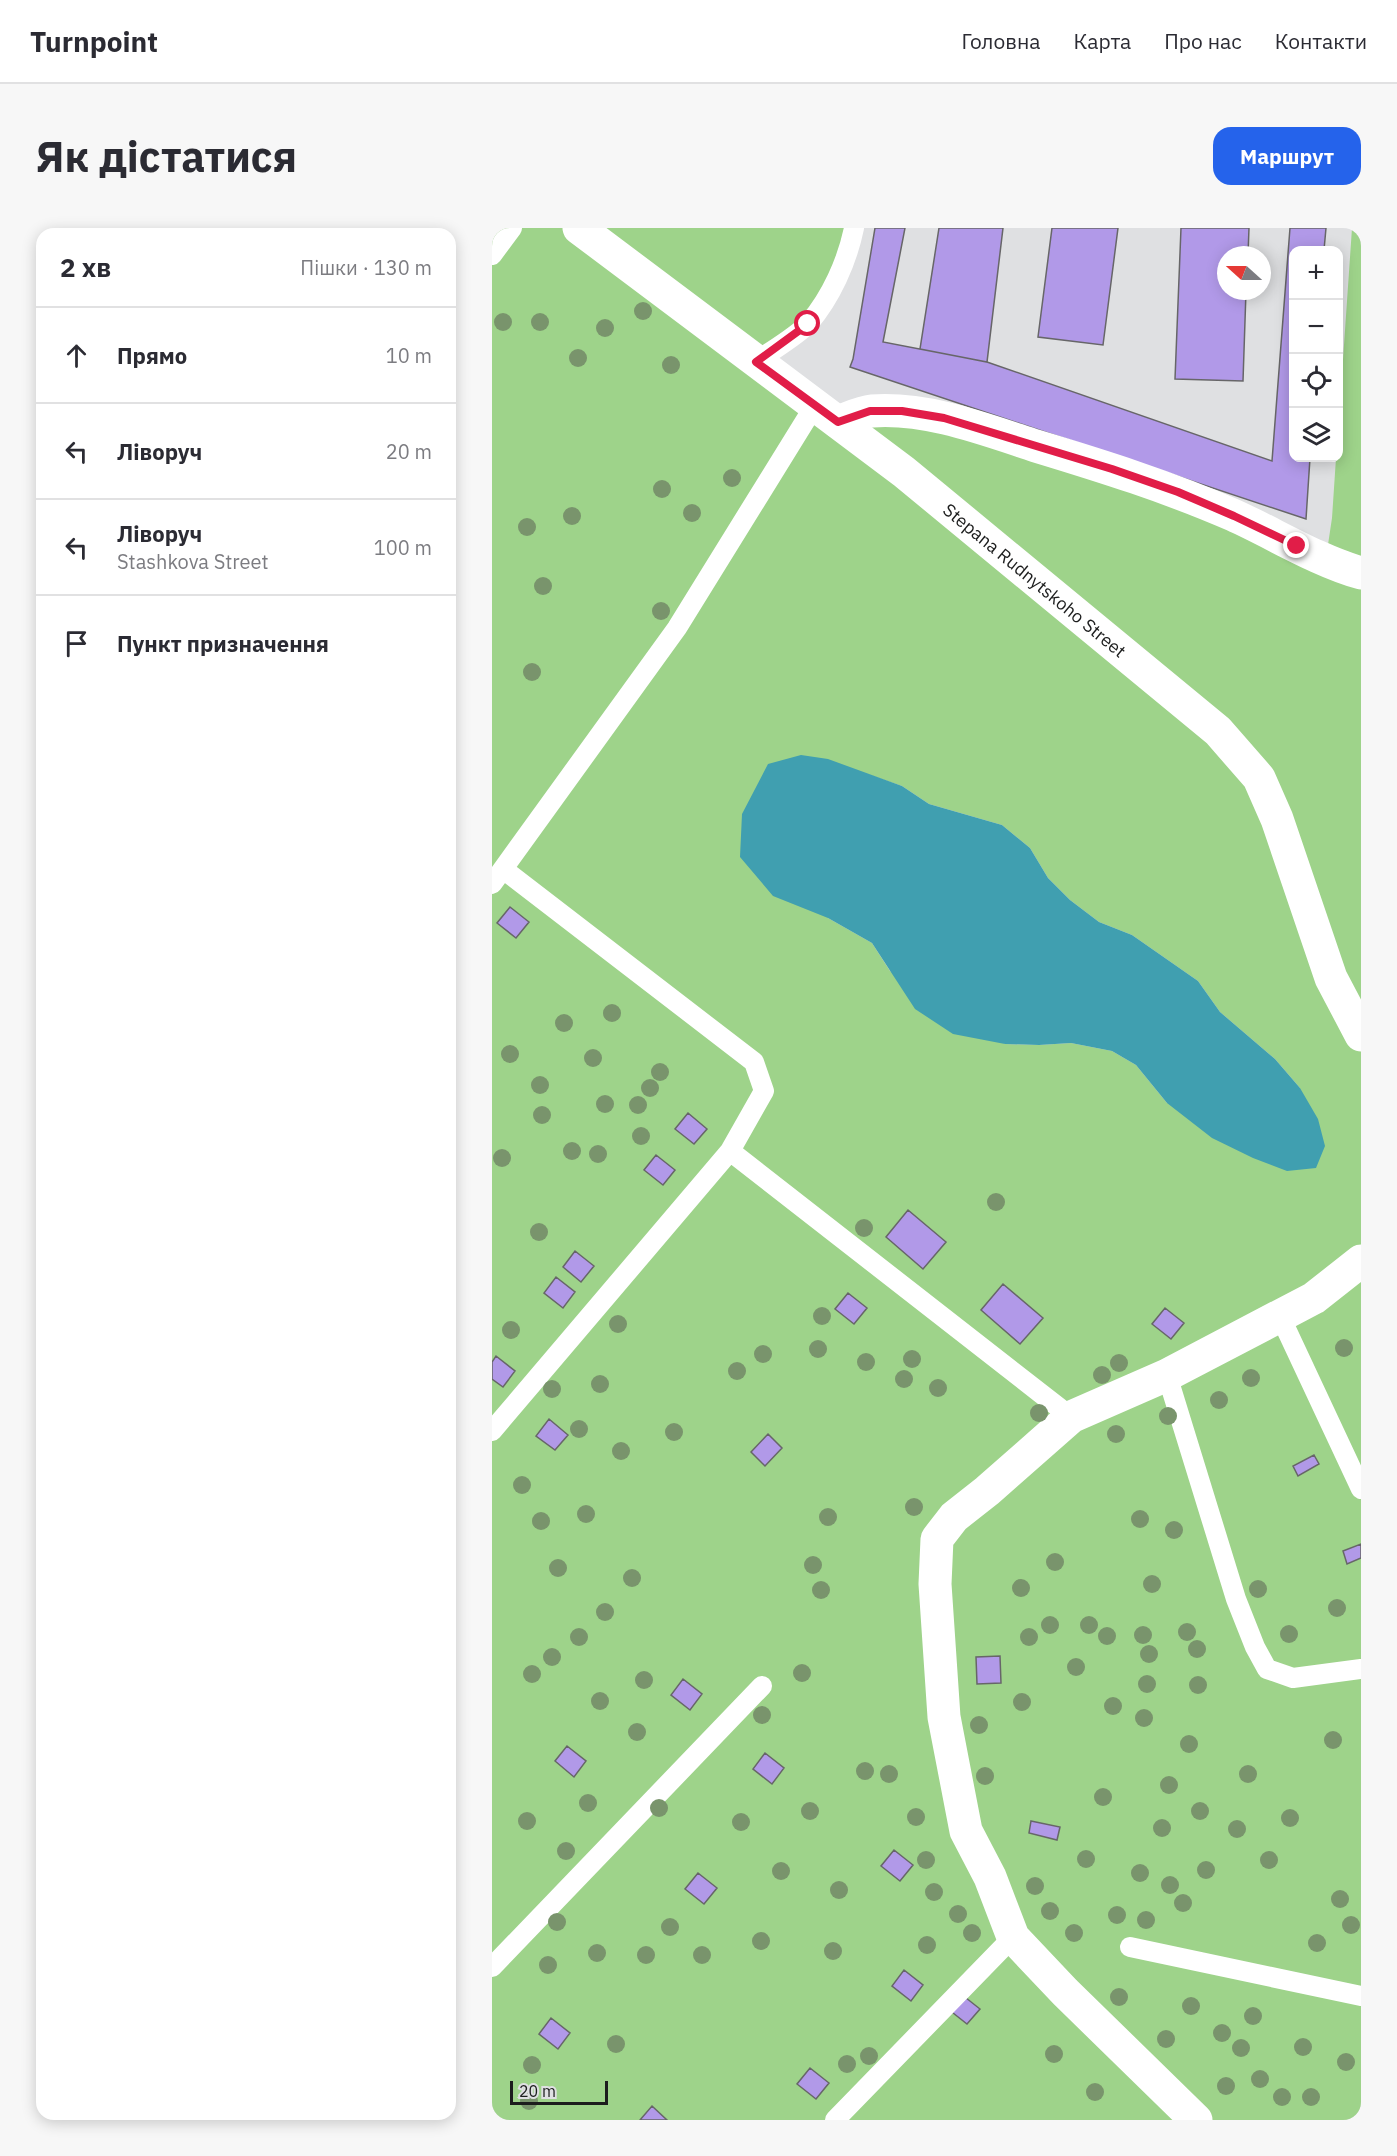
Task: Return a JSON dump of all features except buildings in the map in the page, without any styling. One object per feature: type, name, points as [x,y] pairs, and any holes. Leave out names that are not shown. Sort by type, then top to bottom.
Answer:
[{"type":"street","name":"Stepana Rudnytskoho Street","points":[[579,228],[904,472],[1218,731],[1258,778],[1277,819],[1331,978],[1361,1035]]},
{"type":"street","points":[[826,414],[902,411],[944,418],[1112,469],[1178,492],[1361,573]]},
{"type":"street","points":[[1196,2120],[1065,1992],[1013,1937],[990,1877],[966,1831],[948,1740],[944,1717],[935,1584],[937,1539],[954,1517],[1071,1417],[1167,1375],[1314,1298],[1361,1261]]},
{"type":"lane","points":[[492,255],[512,228]]},
{"type":"lane","points":[[756,362],[808,324],[834,285],[851,242],[854,228]]},
{"type":"lane","points":[[492,1431],[730,1151],[764,1091],[753,1062],[497,877],[826,414]]},
{"type":"lane","points":[[730,1151],[1071,1417]]},
{"type":"lane","points":[[1280,1316],[1361,1489]]},
{"type":"lane","points":[[1167,1375],[1236,1599],[1255,1647],[1267,1669],[1293,1678],[1361,1669]]},
{"type":"lane","points":[[492,1967],[762,1686]]},
{"type":"lane","points":[[835,2120],[1013,1937]]},
{"type":"lane","points":[[1130,1947],[1361,1996]]},
{"type":"green space","points":[[492,228],[854,228],[834,285],[757,361],[837,422],[902,411],[1326,558],[1332,518],[1336,462],[1343,462],[1343,360],[1352,228],[1361,228],[1361,2120],[492,2120]],"holes":[[[867,774],[902,786],[929,804],[1002,825],[1030,848],[1048,878],[1070,900],[1099,922],[1132,935],[1198,981],[1220,1012],[1275,1059],[1300,1088],[1167,1103],[1136,1065],[1112,1051],[1071,1043],[1005,1044],[890,971],[872,943],[828,918]]]},
{"type":"water","points":[[801,755],[828,759],[902,786],[929,804],[1002,825],[1030,848],[1048,878],[1070,900],[1099,922],[1132,935],[1198,981],[1220,1012],[1275,1059],[1300,1088],[1318,1119],[1325,1146],[1316,1168],[1287,1171],[1212,1138],[1167,1103],[1136,1065],[1112,1051],[1071,1043],[1005,1044],[953,1034],[915,1009],[872,943],[828,918],[773,896],[740,857],[742,814],[768,764]]},
{"type":"route","points":[[808,324],[756,362],[838,422],[870,411],[902,411],[944,418],[1112,469],[1178,492],[1297,546]]}]
